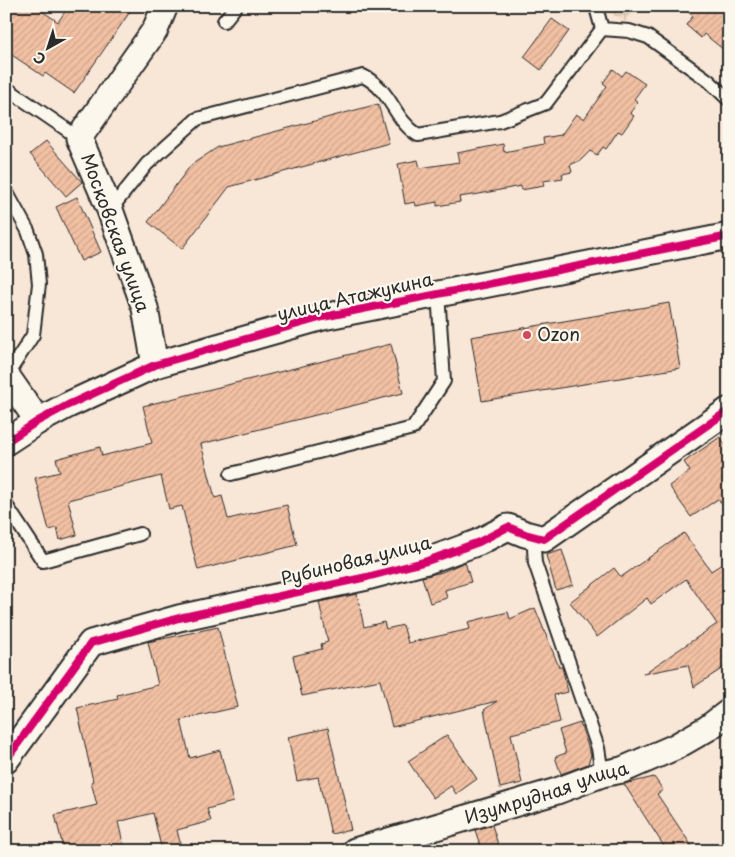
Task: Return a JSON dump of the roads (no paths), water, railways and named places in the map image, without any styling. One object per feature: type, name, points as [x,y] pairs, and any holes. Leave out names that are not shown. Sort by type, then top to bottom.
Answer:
[{"type":"street","name":"Московская улица","points":[[155,365],[145,308],[110,210],[79,138],[155,30],[165,6]]},
{"type":"street","name":"улица Атажукина","points":[[6,442],[38,421],[68,405],[155,365],[323,317],[729,236]]},
{"type":"street","points":[[7,375],[38,421]]},
{"type":"street","points":[[544,539],[729,410]]},
{"type":"street","name":"Рубиновая улица","points":[[6,760],[92,643],[179,618],[368,577],[426,561],[479,542],[508,527],[544,539]]},
{"type":"street","name":"Изумрудная улица","points":[[354,851],[557,791],[602,774],[622,770],[675,747],[708,728],[729,712]]},
{"type":"lane","points":[[224,21],[236,6]]},
{"type":"lane","points":[[598,6],[597,11],[602,30]]},
{"type":"lane","points":[[602,30],[629,31],[648,37],[709,81],[729,100]]},
{"type":"lane","points":[[110,210],[147,164],[196,119],[363,76],[374,81],[385,92],[408,129],[418,135],[500,121],[546,103],[602,30]]},
{"type":"lane","points":[[6,88],[79,138]]},
{"type":"lane","points":[[6,192],[28,231],[36,254],[40,284],[32,335],[7,375]]},
{"type":"lane","points":[[231,474],[412,428],[444,381],[438,293]]},
{"type":"lane","points":[[6,505],[44,561],[140,534]]},
{"type":"lane","points":[[544,539],[534,549],[535,562],[598,748],[602,774]]},
{"type":"place","name":"Ozon","points":[[527,335]]}]
